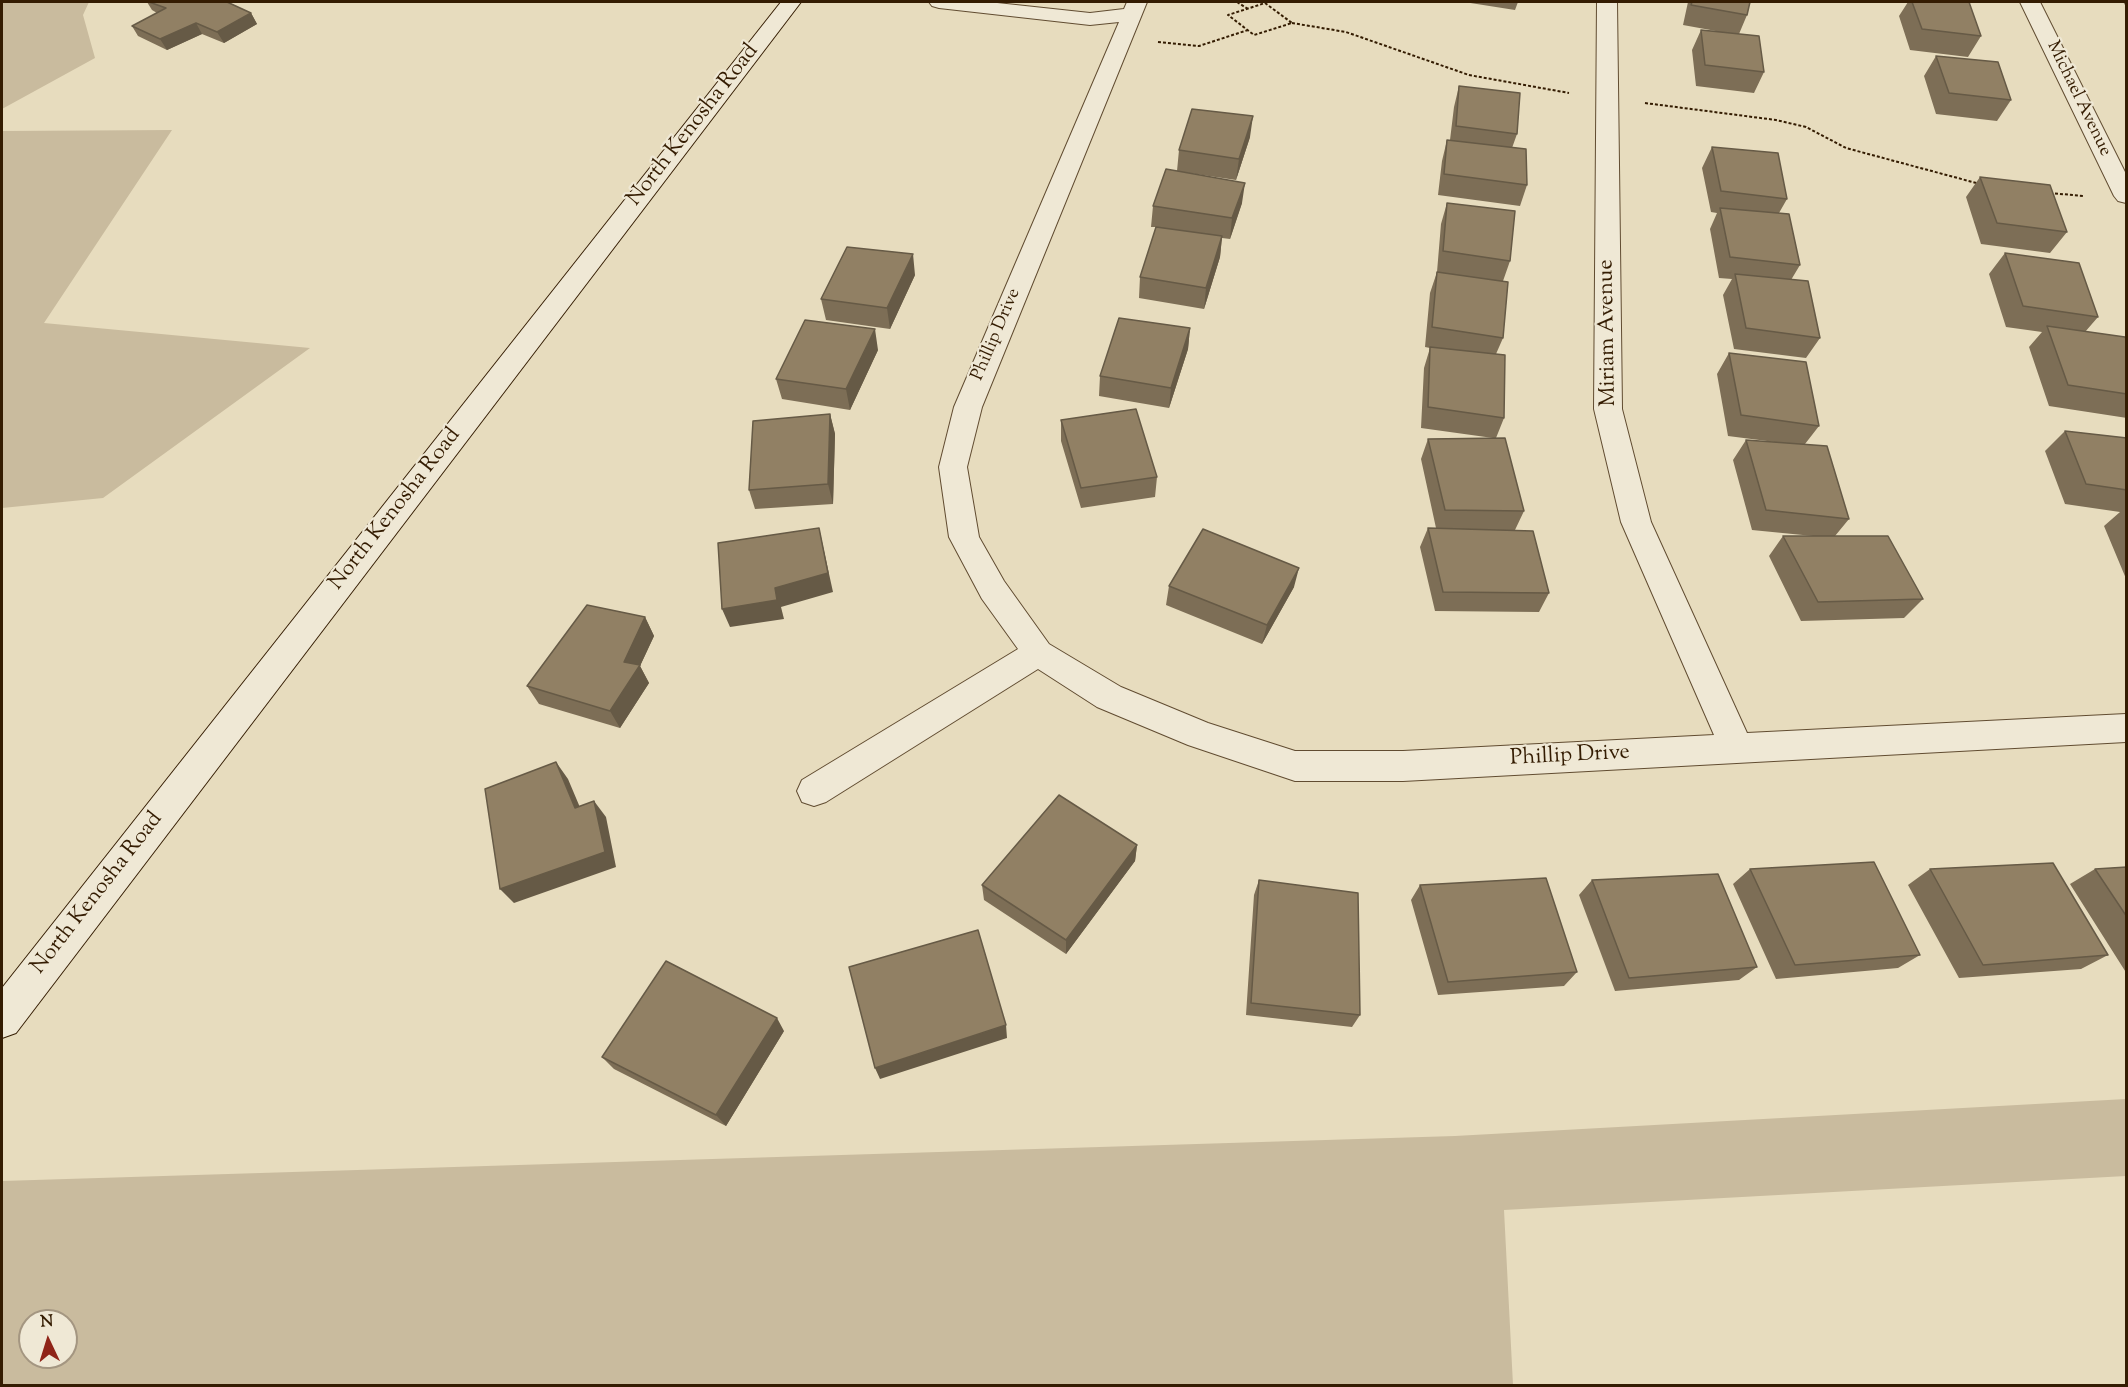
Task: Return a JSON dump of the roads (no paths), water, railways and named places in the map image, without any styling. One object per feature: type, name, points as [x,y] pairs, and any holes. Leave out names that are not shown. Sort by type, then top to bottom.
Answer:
[{"type":"street","name":"North Kenosha Road","points":[[2,1019],[791,2]]},
{"type":"street","points":[[939,2],[1090,19],[1130,18]]},
{"type":"street","points":[[1103,2],[1130,18]]},
{"type":"street","name":"Miriam Avenue","points":[[1607,2],[1608,409],[1636,522],[1737,749]]},
{"type":"street","name":"Michael Avenue","points":[[2030,2],[2127,196]]},
{"type":"street","name":"Phillip Drive","points":[[1130,18],[968,406],[953,467],[964,537],[993,590],[1038,653],[1109,697],[1200,735],[1295,766],[1403,766],[2127,728]]},
{"type":"street","points":[[814,791],[1038,653]]}]
